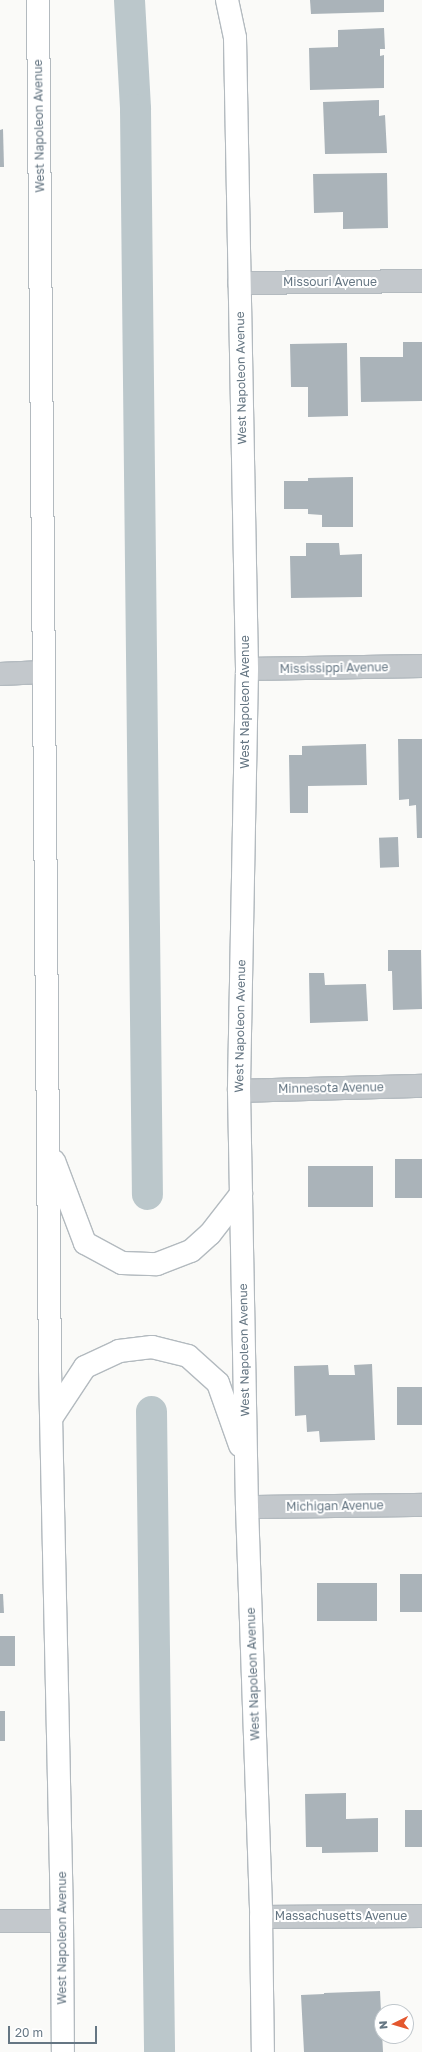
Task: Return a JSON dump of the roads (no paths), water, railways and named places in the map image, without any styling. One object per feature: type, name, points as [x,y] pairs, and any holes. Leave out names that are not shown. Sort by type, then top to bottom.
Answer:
[{"type":"main road","name":"West Napoleon Avenue","points":[[38,0],[48,1147],[63,2052]]},
{"type":"main road","name":"West Napoleon Avenue","points":[[228,0],[235,38],[247,669],[239,1091],[247,1507],[261,1917],[263,2052]]},
{"type":"main road","points":[[48,1147],[85,1243],[122,1263],[157,1264],[191,1251],[210,1234],[241,1194]]},
{"type":"main road","points":[[52,1418],[85,1367],[118,1350],[152,1347],[188,1356],[218,1382],[246,1465]]},
{"type":"street","name":"Missouri Avenue","points":[[239,283],[422,281]]},
{"type":"street","name":"Mississippi Avenue","points":[[247,669],[422,666]]},
{"type":"street","points":[[0,674],[44,672]]},
{"type":"street","name":"Minnesota Avenue","points":[[239,1091],[422,1086]]},
{"type":"street","name":"Michigan Avenue","points":[[247,1507],[422,1505]]},
{"type":"street","name":"Massachusetts Avenue","points":[[261,1917],[422,1916]]},
{"type":"street","points":[[0,1920],[62,1921]]},
{"type":"waterway","points":[[129,0],[135,109],[147,1194]]},
{"type":"waterway","points":[[151,1411],[159,2052]]}]
